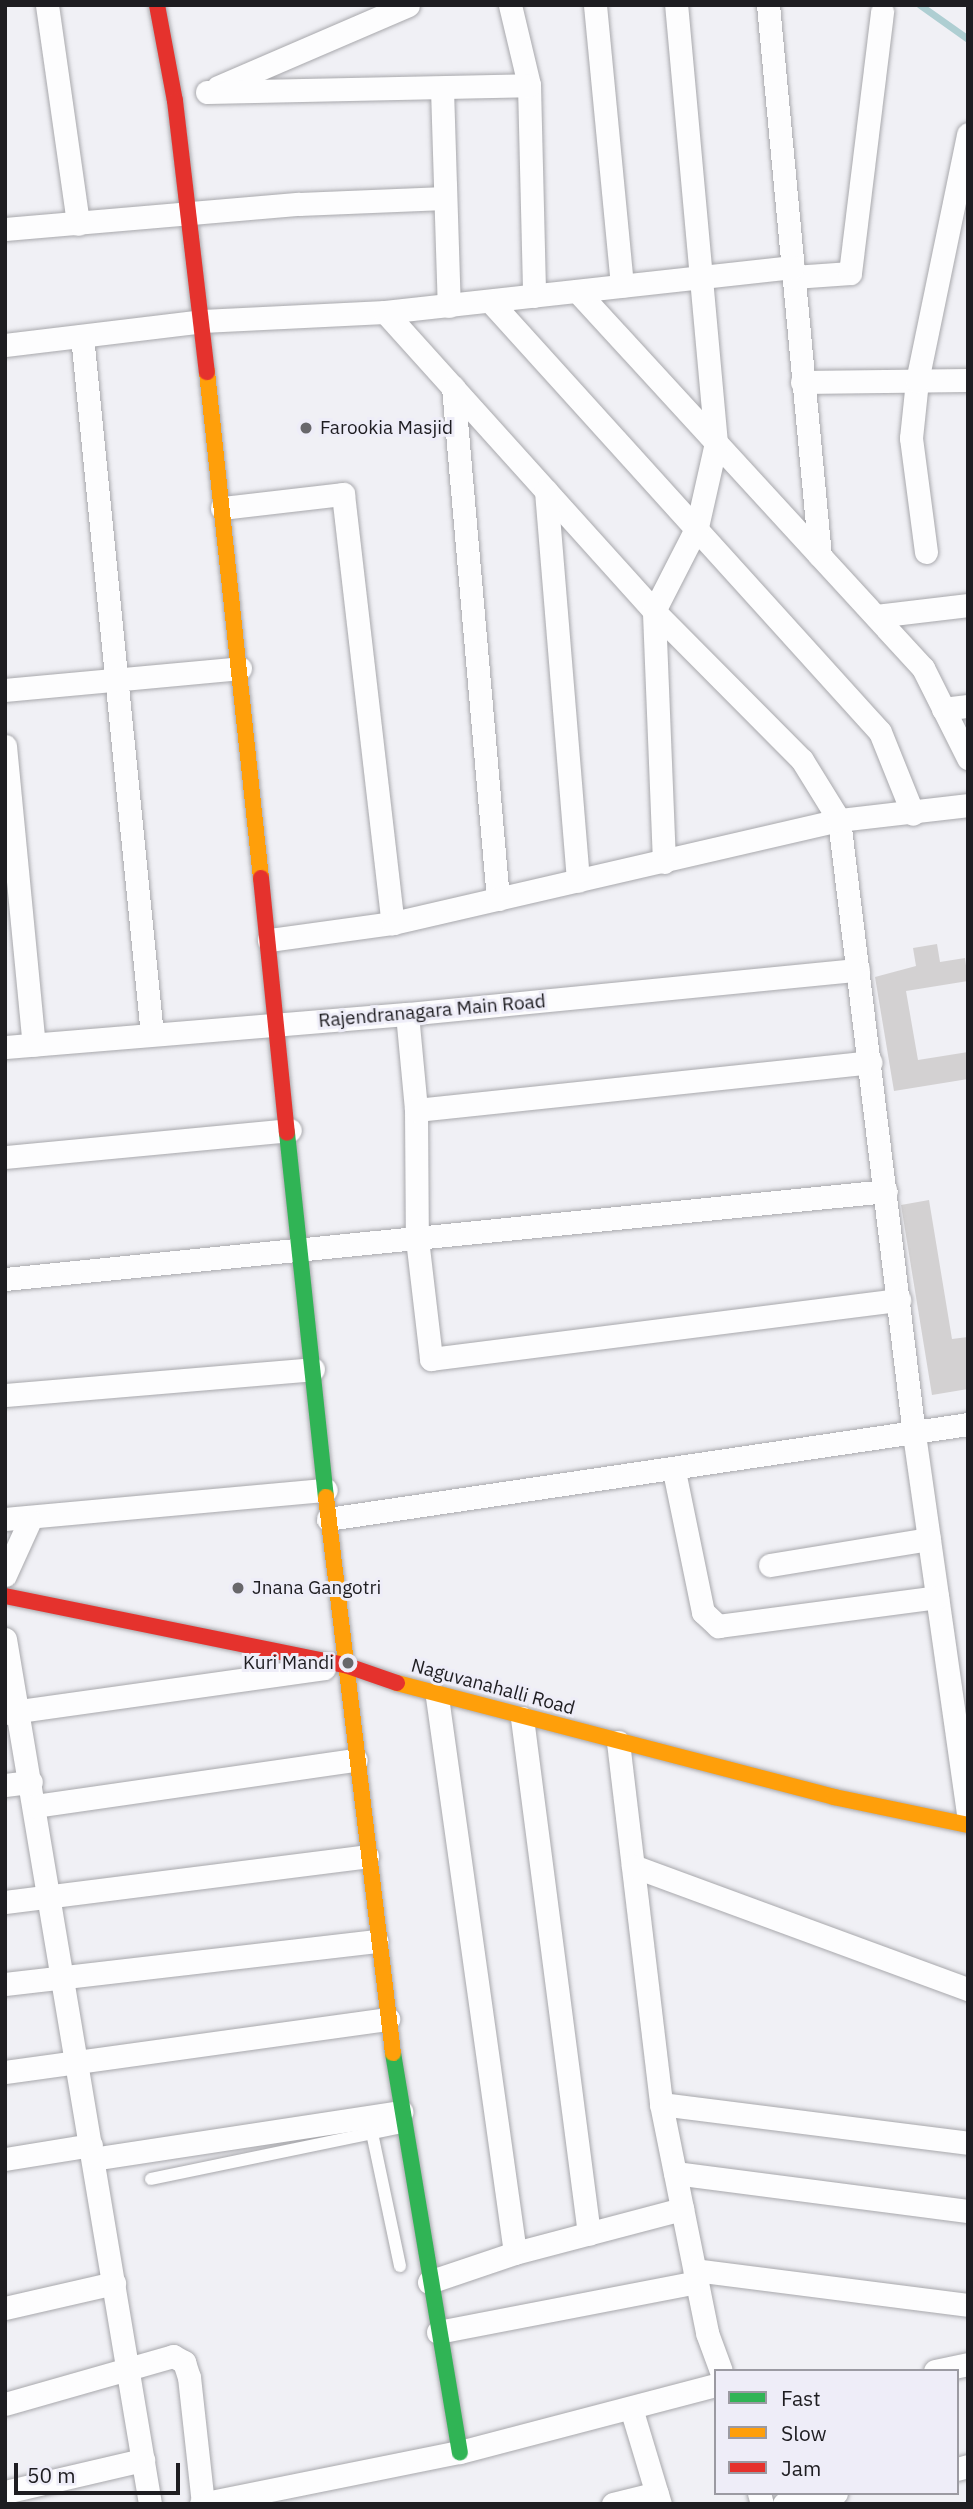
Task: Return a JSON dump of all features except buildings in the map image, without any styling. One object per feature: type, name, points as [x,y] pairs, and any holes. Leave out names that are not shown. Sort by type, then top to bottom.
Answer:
[{"type":"street","points":[[47,5],[78,224]]},
{"type":"street","points":[[157,5],[175,101],[190,215],[279,1025],[328,1520],[377,1941],[402,2120],[460,2452]]},
{"type":"street","points":[[175,101],[207,92],[408,5]]},
{"type":"street","points":[[510,5],[529,85],[534,296]]},
{"type":"street","points":[[595,5],[622,286]]},
{"type":"street","points":[[664,862],[654,611],[697,527],[716,443],[704,277],[676,5]]},
{"type":"street","points":[[768,5],[820,556]]},
{"type":"street","points":[[5,345],[202,321],[385,312],[704,277],[794,272],[850,273],[882,12]]},
{"type":"street","points":[[207,92],[442,89],[529,85]]},
{"type":"street","points":[[442,89],[449,306]]},
{"type":"street","points":[[926,552],[911,438],[918,381],[968,134]]},
{"type":"street","points":[[5,229],[299,204],[445,198]]},
{"type":"street","points":[[578,291],[923,668],[968,758]]},
{"type":"street","points":[[490,301],[880,732],[913,814]]},
{"type":"street","points":[[385,312],[654,611],[802,760],[839,820],[915,1434],[968,1815]]},
{"type":"street","points":[[82,336],[152,1035]]},
{"type":"street","points":[[802,382],[968,380]]},
{"type":"street","points":[[453,387],[498,899]]},
{"type":"street","points":[[546,491],[578,881]]},
{"type":"street","points":[[222,508],[343,494],[393,923]]},
{"type":"street","points":[[876,616],[968,606]]},
{"type":"street","points":[[5,690],[240,668]]},
{"type":"street","points":[[943,709],[968,706]]},
{"type":"street","points":[[5,746],[14,918],[34,1045]]},
{"type":"street","points":[[270,940],[393,923],[839,820],[913,814],[968,805]]},
{"type":"street","name":"Rajendranagara Main Road","points":[[5,1047],[407,1014],[858,970]]},
{"type":"street","points":[[407,1014],[416,1110],[417,1239],[431,1359],[900,1300]]},
{"type":"street","points":[[416,1110],[870,1062]]},
{"type":"street","points":[[5,1157],[290,1130]]},
{"type":"street","points":[[5,1279],[886,1191]]},
{"type":"street","points":[[5,1395],[313,1369]]},
{"type":"street","points":[[328,1520],[674,1471],[968,1424]]},
{"type":"street","points":[[674,1471],[703,1612],[718,1626],[937,1597]]},
{"type":"street","points":[[5,1519],[30,1520],[326,1490]]},
{"type":"street","points":[[5,1575],[30,1520]]},
{"type":"street","points":[[770,1564],[929,1539]]},
{"type":"street","name":"Naguvanahalli Road","points":[[5,1596],[345,1665],[438,1697],[968,1825]]},
{"type":"street","points":[[5,1639],[12,1712],[31,1782],[150,2504]]},
{"type":"street","points":[[12,1712],[345,1665]]},
{"type":"street","points":[[438,1697],[514,2253]]},
{"type":"street","points":[[522,1718],[589,2234]]},
{"type":"street","points":[[618,1742],[661,2104],[696,2276],[719,2369]]},
{"type":"street","points":[[35,1806],[356,1760]]},
{"type":"street","points":[[5,1785],[31,1782]]},
{"type":"street","points":[[5,1902],[368,1856]]},
{"type":"street","points":[[633,1866],[968,1989]]},
{"type":"street","points":[[5,1984],[377,1941]]},
{"type":"street","points":[[5,2072],[387,2020]]},
{"type":"street","points":[[661,2104],[968,2143]]},
{"type":"street","points":[[5,2159],[402,2120]]},
{"type":"street","points":[[675,2173],[968,2211]]},
{"type":"street","points":[[429,2283],[514,2253],[682,2209]]},
{"type":"street","points":[[438,2332],[696,2276],[968,2305]]},
{"type":"street","points":[[5,2308],[114,2283]]},
{"type":"street","points":[[5,2404],[173,2356],[184,2362],[189,2377],[202,2504],[258,2498],[460,2452],[714,2386]]},
{"type":"street","points":[[944,2369],[968,2364]]},
{"type":"street","points":[[613,2504],[658,2498],[631,2408]]},
{"type":"street","points":[[5,2492],[143,2460]]},
{"type":"street","points":[[784,2504],[827,2495]]},
{"type":"lane","points":[[151,2179],[372,2133],[402,2120]]},
{"type":"lane","points":[[372,2133],[400,2266]]},
{"type":"waterway","points":[[920,5],[968,39]]},
{"type":"traffic: fast","points":[[287,1133],[326,1497]]},
{"type":"traffic: fast","points":[[393,2053],[460,2452]]},
{"type":"traffic: slow","points":[[207,372],[261,878]]},
{"type":"traffic: slow","points":[[326,1497],[393,2053]]},
{"type":"traffic: slow","points":[[397,1683],[834,1797],[968,1825]]},
{"type":"traffic: jam","points":[[157,5],[175,101],[207,372]]},
{"type":"traffic: jam","points":[[261,878],[287,1133]]},
{"type":"traffic: jam","points":[[5,1596],[345,1665],[397,1683]]},
{"type":"place","name":"Farookia Masjid","points":[[306,428]]},
{"type":"place","name":"Jnana Gangotri","points":[[238,1588]]},
{"type":"place","name":"Kuri Mandi","points":[[348,1663]]}]
